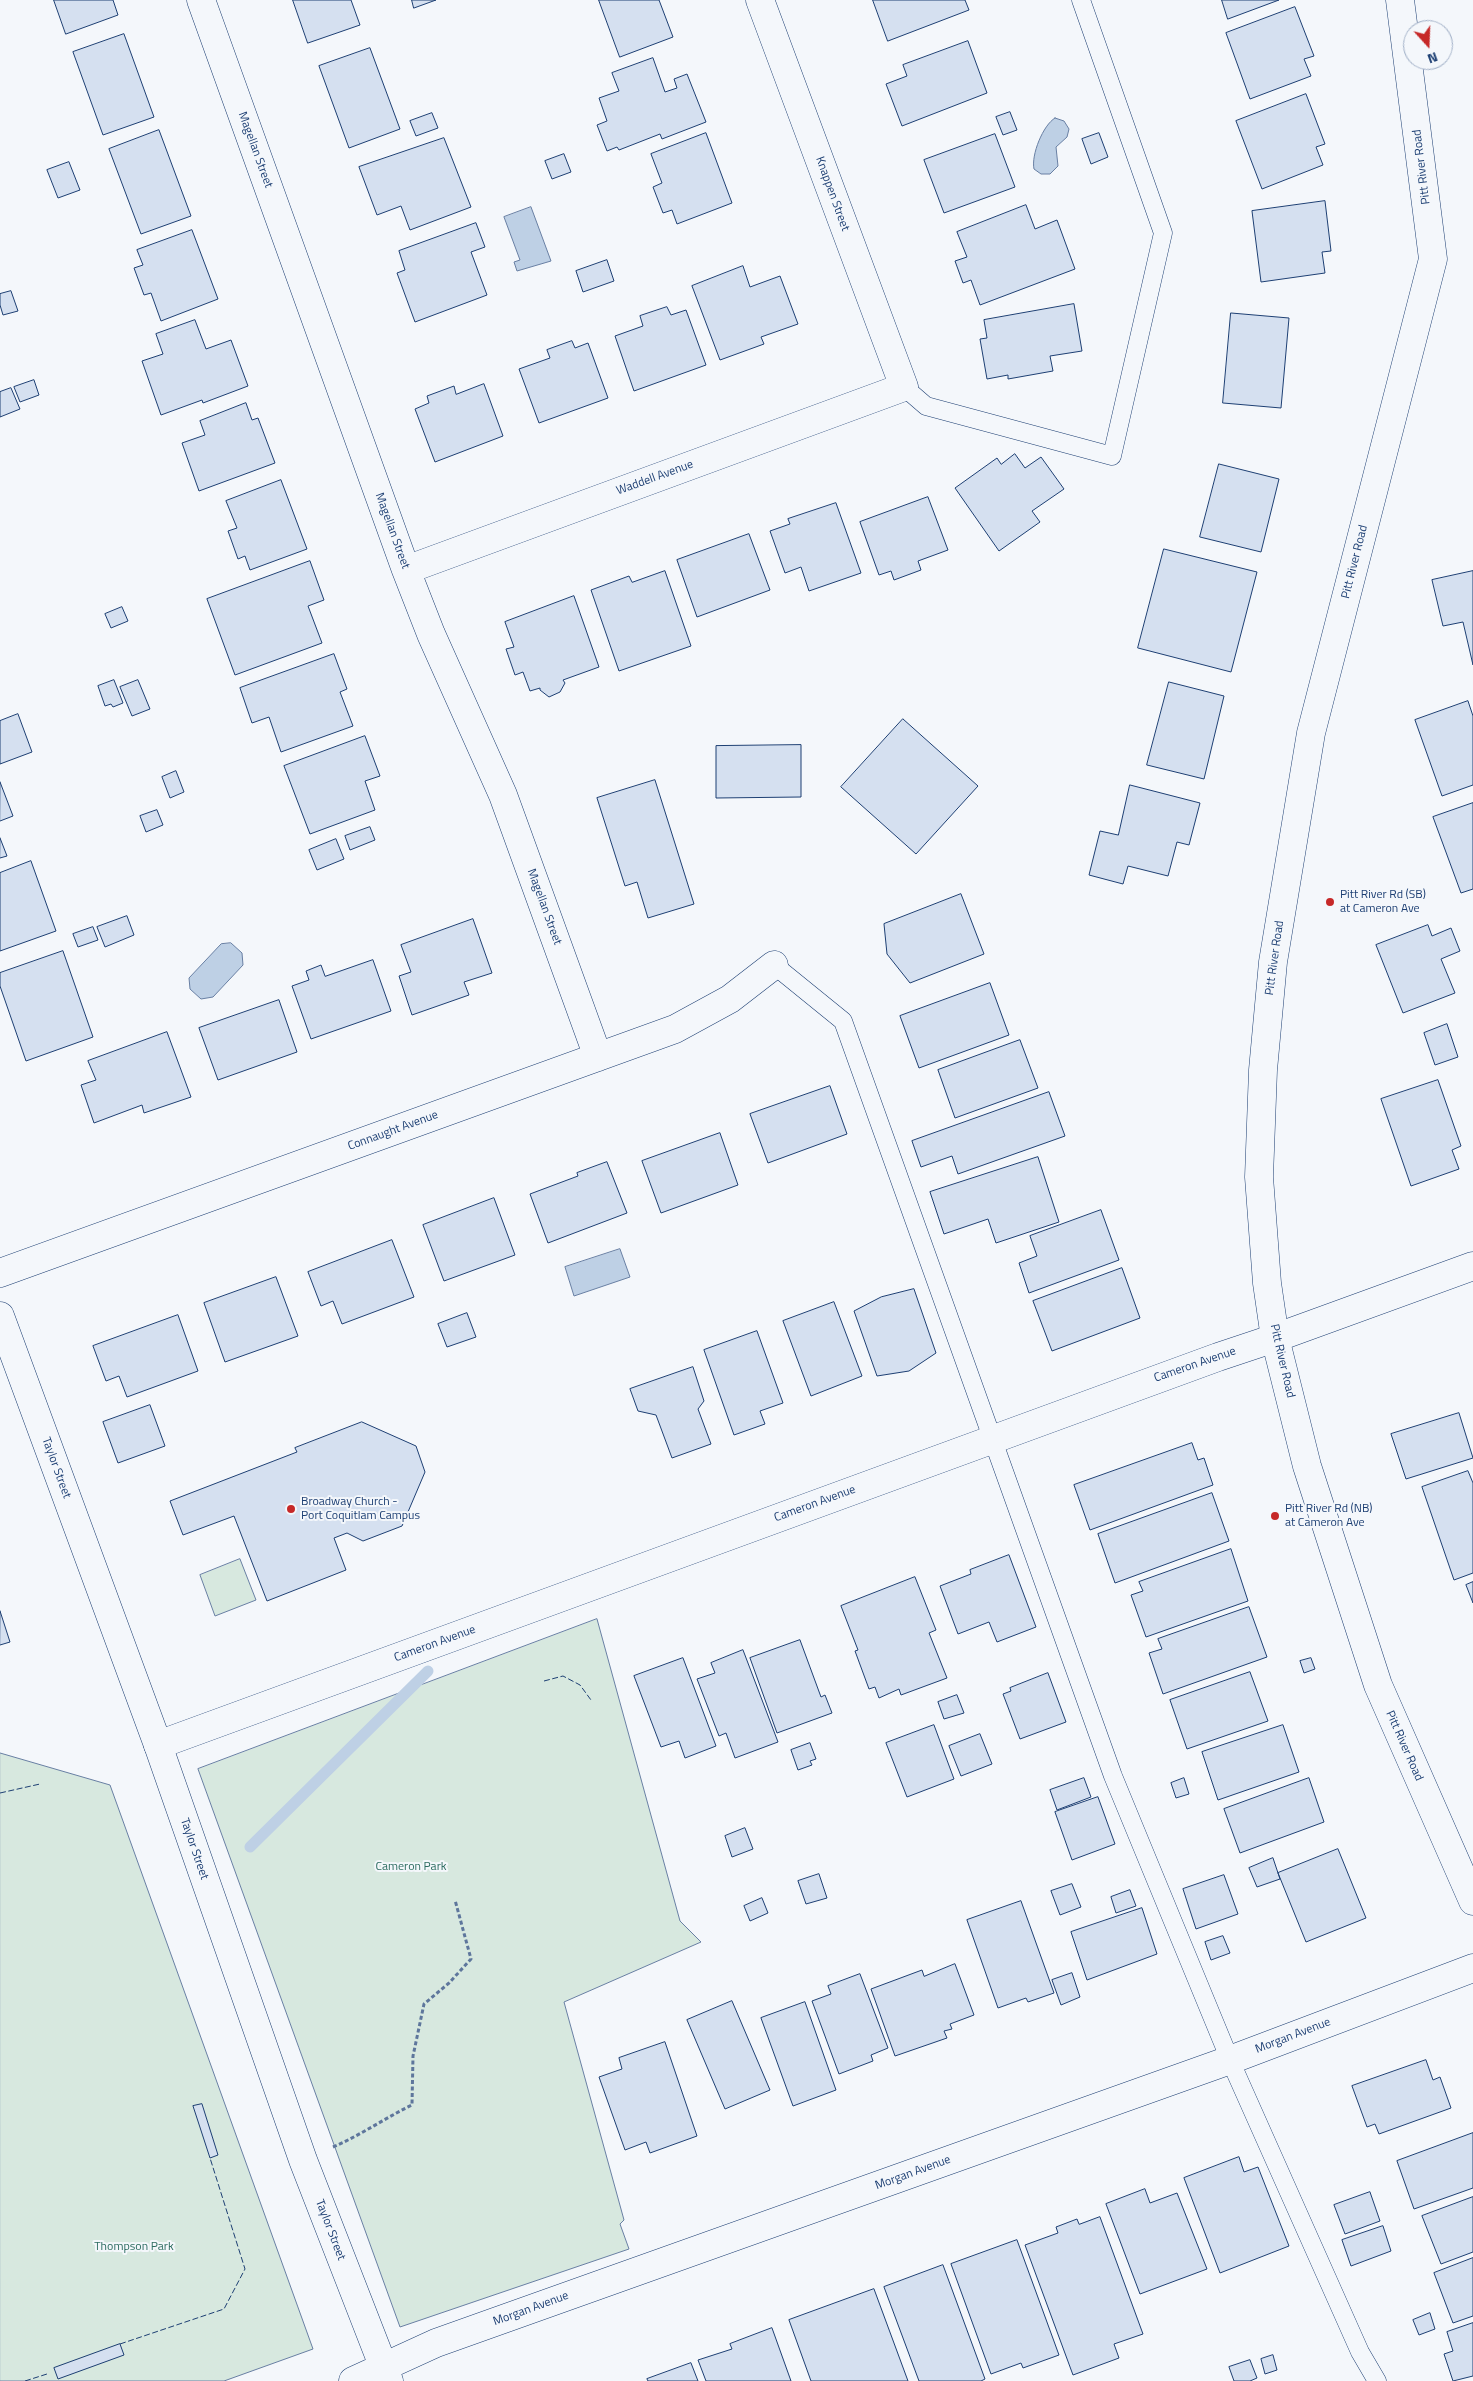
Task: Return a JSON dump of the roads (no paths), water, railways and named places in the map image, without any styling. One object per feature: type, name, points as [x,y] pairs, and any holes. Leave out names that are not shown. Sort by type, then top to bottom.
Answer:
[{"type":"street","name":"Magellan Street","points":[[201,0],[406,570],[431,634],[503,795],[598,1057]]},
{"type":"street","name":"Knappen Street","points":[[760,0],[904,387]]},
{"type":"street","name":"Pitt River Road","points":[[1400,0],[1433,259],[1311,733],[1272,962],[1263,1070],[1259,1177],[1267,1283],[1275,1338],[1307,1466],[1378,1685],[1473,1901]]},
{"type":"street","name":"Waddell Avenue","points":[[406,570],[904,387]]},
{"type":"street","name":"Connaught Avenue","points":[[0,1273],[676,1029],[730,999],[774,965]]},
{"type":"street","name":"Cameron Avenue","points":[[158,1745],[1218,1356],[1275,1338],[1473,1266]]},
{"type":"street","name":"Taylor Street","points":[[0,1316],[158,1745],[303,2160],[387,2374]]},
{"type":"street","name":"Morgan Avenue","points":[[353,2381],[387,2374],[436,2344],[1230,2060],[1473,1968]]},
{"type":"lane","points":[[904,387],[926,406],[1112,456],[1164,233],[1081,0]]},
{"type":"lane","points":[[774,965],[843,1021],[1113,1776],[1230,2060],[1360,2352],[1377,2381]]},
{"type":"water","points":[[1055,118],[1064,121],[1069,129],[1067,137],[1056,147],[1058,166],[1050,174],[1041,174],[1034,169],[1034,156],[1042,134]]},
{"type":"water","points":[[531,207],[551,261],[517,271],[514,262],[520,260],[504,217]]},
{"type":"water","points":[[231,943],[242,953],[243,965],[213,997],[201,999],[190,989],[189,978],[221,944]]},
{"type":"water","points":[[620,1249],[630,1277],[574,1296],[565,1267]]},
{"type":"waterway","points":[[250,1847],[428,1671]]},
{"type":"place","name":"Pitt River Rd (SB) at Cameron Ave","points":[[1330,902]]},
{"type":"place","name":"Broadway Church - Port Coquitlam Campus","points":[[291,1509]]},
{"type":"place","name":"Pitt River Rd (NB) at Cameron Ave","points":[[1275,1516]]},
{"type":"park label","name":"Cameron Park","points":[[411,1867]]},
{"type":"park label","name":"Thompson Park","points":[[134,2247]]}]
